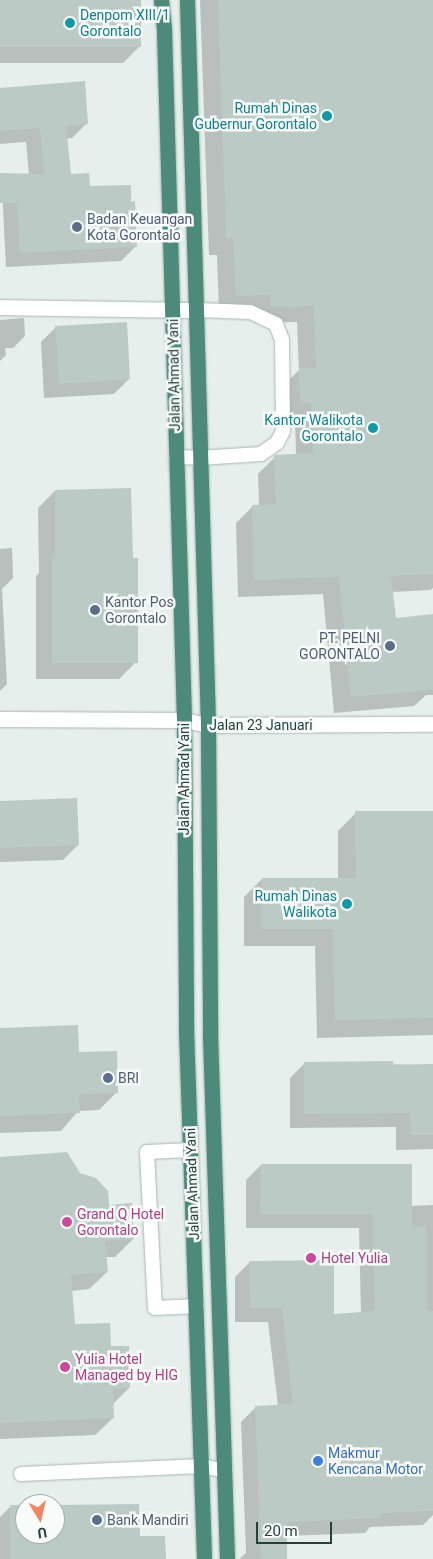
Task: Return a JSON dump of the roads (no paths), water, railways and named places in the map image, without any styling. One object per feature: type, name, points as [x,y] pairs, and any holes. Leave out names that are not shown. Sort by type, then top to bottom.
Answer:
[{"type":"highway","name":"Jalan Ahmad Yani","points":[[162,0],[184,720],[186,959],[204,1559]]},
{"type":"highway","name":"Jalan Ahmad Yani","points":[[187,0],[198,310],[199,458],[208,726],[209,966],[227,1559]]},
{"type":"highway","points":[[186,959],[209,966]]},
{"type":"street","points":[[0,307],[198,310]]},
{"type":"street","name":"Jalan 23 Januari","points":[[0,719],[184,720],[208,726],[433,724]]},
{"type":"lane","points":[[176,457],[199,458],[261,454],[277,443],[283,431],[282,340],[276,324],[250,312],[198,310]]},
{"type":"lane","points":[[191,1150],[147,1152],[155,1308],[197,1306]]},
{"type":"lane","points":[[21,1474],[202,1466],[224,1471]]},
{"type":"place","name":"Denpom XIII/1 Gorontalo","points":[[70,23]]},
{"type":"place","name":"Rumah Dinas Gubernur Gorontalo","points":[[327,116]]},
{"type":"place","name":"Badan Keuangan Kota Gorontalo","points":[[77,227]]},
{"type":"place","name":"Kantor Walikota Gorontalo","points":[[373,428]]},
{"type":"place","name":"Kantor Pos Gorontalo","points":[[95,610]]},
{"type":"place","name":"PT. PELNI GORONTALO","points":[[390,646]]},
{"type":"place","name":"Rumah Dinas Walikota","points":[[347,904]]},
{"type":"place","name":"BRI","points":[[108,1078]]},
{"type":"place","name":"Grand Q Hotel Gorontalo","points":[[67,1222]]},
{"type":"place","name":"Hotel Yulia","points":[[311,1258]]},
{"type":"place","name":"Yulia Hotel Managed by HIG","points":[[65,1367]]},
{"type":"place","name":"Makmur Kencana Motor","points":[[318,1461]]},
{"type":"place","name":"Bank Mandiri","points":[[97,1520]]}]
